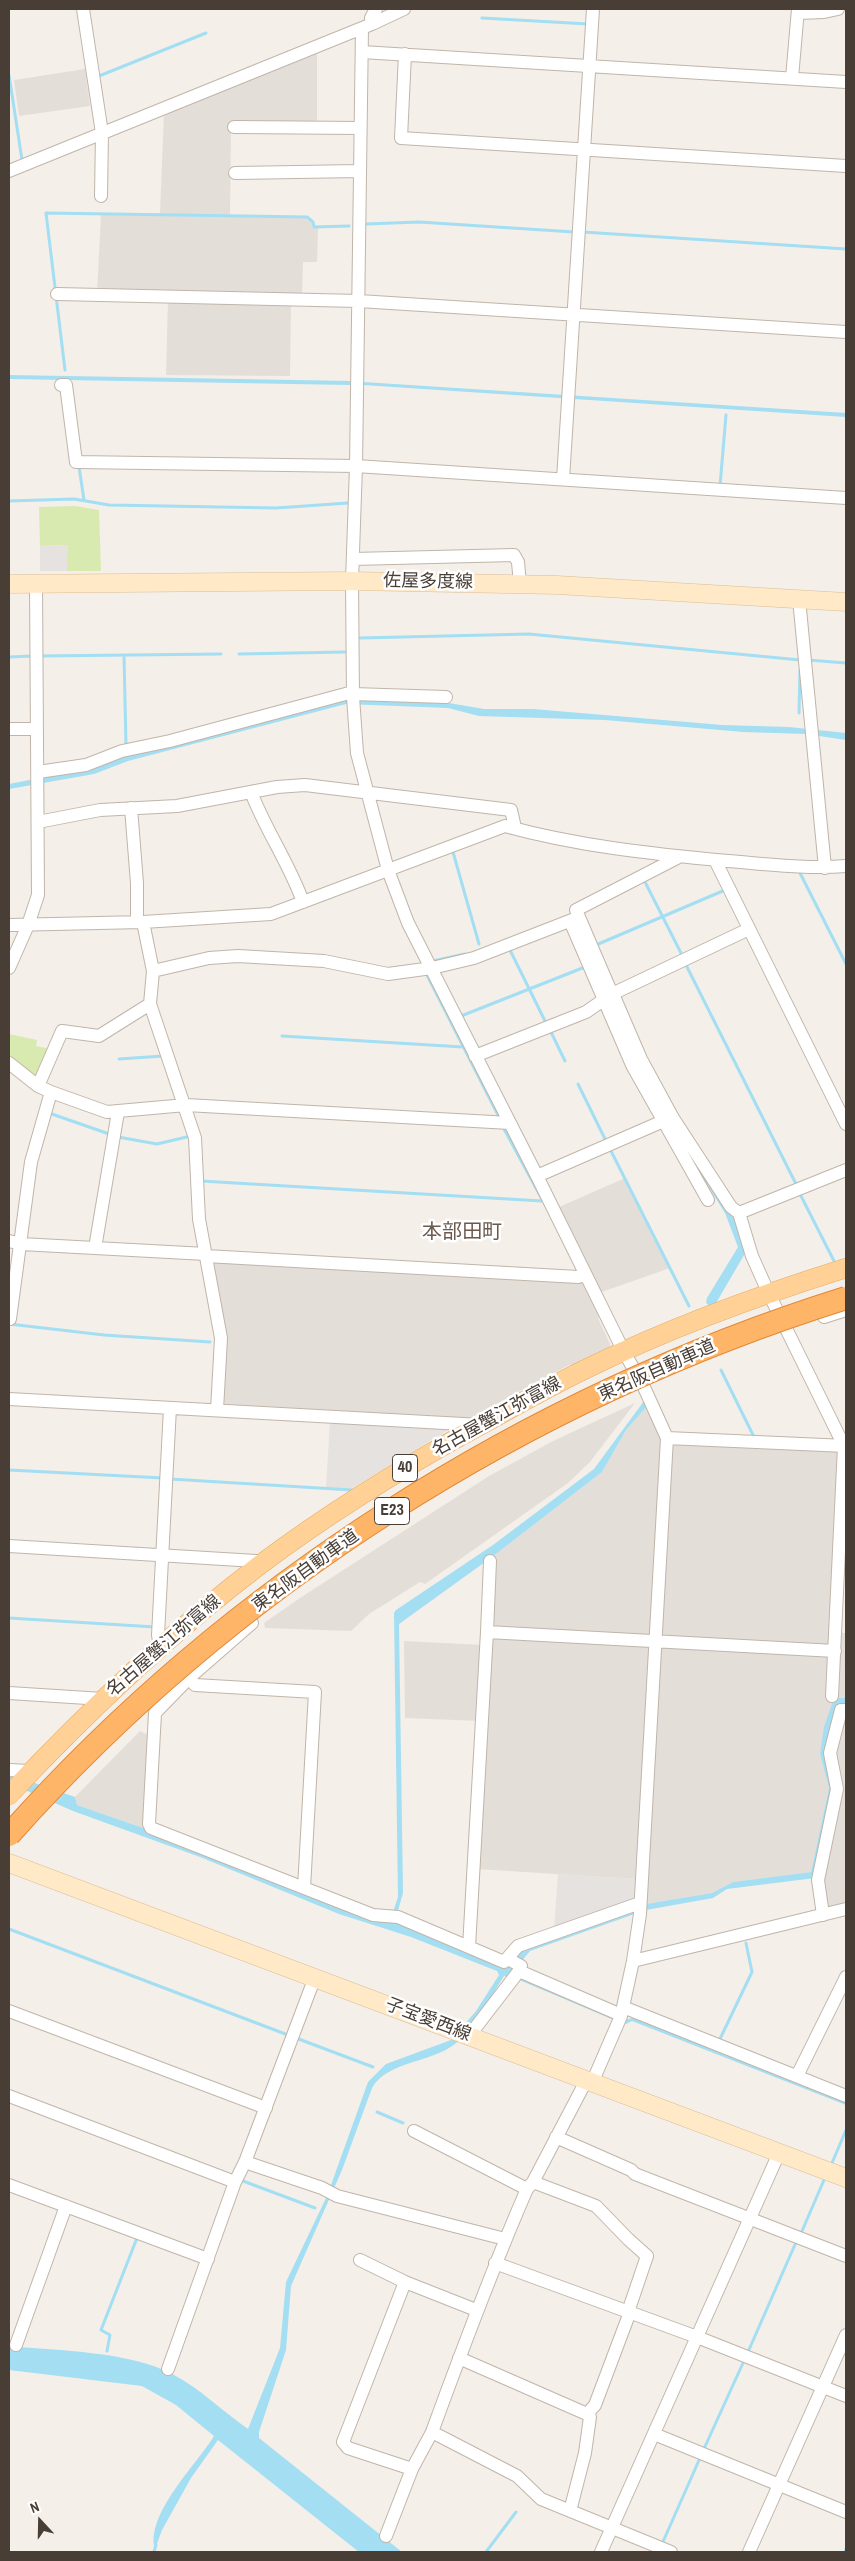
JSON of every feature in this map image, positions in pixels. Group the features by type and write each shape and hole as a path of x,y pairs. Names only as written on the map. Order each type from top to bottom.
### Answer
{"highway":[{"name":"東名阪自動車道","path":"9,1813 106,1715 176,1652 265,1580 352,1518 441,1463 528,1414 622,1369 734,1322 846,1283"},
{"name":"東名阪自動車道","path":"9,1835 38,1802 116,1725 185,1664 273,1592 353,1535 535,1426 645,1374 740,1335 846,1298"}],"main road":[{"name":"佐屋多度線","path":"9,584 352,581 520,584 846,602"},
{"name":"名古屋蟹江弥富線","path":"11,1793 29,1772 160,1646 260,1564 385,1480 523,1401 624,1352 769,1294 846,1268"},
{"name":"子宝愛西線","path":"9,1863 846,2178"}],"street":[{"path":"83,9 102,133 101,196"},
{"path":"376,9 367,26 362,52 360,128 356,466 352,581 353,698 357,753 388,870 408,922 624,1352 643,1385 667,1438 640,1909 633,1960 621,2015 589,2082 530,2185 505,2239 476,2310 432,2432 412,2469 386,2536"},
{"path":"9,171 367,26 404,9"},
{"path":"562,479 593,9"},
{"path":"792,78 798,11 824,12 838,9"},
{"path":"362,52 846,82"},
{"path":"405,54 402,138 846,166"},
{"path":"234,126 360,128"},
{"path":"235,172 359,171"},
{"path":"57,294 358,300 846,332"},
{"path":"61,384 66,385 76,462 356,466 846,498"},
{"path":"353,559 514,555 518,562 520,584"},
{"path":"9,968 28,925 38,895 36,584"},
{"path":"799,599 825,868"},
{"path":"38,779 86,765 122,751 353,698 446,697"},
{"path":"9,729 37,728"},
{"path":"38,822 100,810 177,806 251,792 305,785 511,810 514,823 512,828"},
{"path":"251,792 263,824 294,877 303,902"},
{"path":"131,808 140,922 153,971 150,1004 186,1105 195,1138 199,1218 221,1338 217,1410"},
{"path":"9,925 140,922 271,914 505,826 539,835 677,858 825,868 846,866"},
{"path":"677,858 576,910 575,919 609,996 708,1200"},
{"path":"715,860 846,1124"},
{"path":"153,971 209,958 238,956 324,961 388,974 432,968 474,958 575,919"},
{"path":"475,1056 586,1012 609,996 749,929"},
{"path":"38,1086 62,1030 99,1036 150,1004"},
{"path":"9,1064 38,1086 107,1112 186,1105 510,1123"},
{"path":"10,1319 15,1242 31,1162 51,1092"},
{"path":"94,1248 118,1112"},
{"path":"537,1176 668,1120"},
{"path":"668,1120 731,1207 739,1213 752,1256 769,1294 845,1446 832,1696"},
{"path":"739,1213 846,1170"},
{"path":"15,1242 578,1277 586,1275"},
{"path":"846,1310 786,1328 643,1385 544,1432 381,1528 276,1601 189,1678 155,1713 149,1824 151,1828 373,1914 398,1917 621,2015 797,2076 846,2096"},
{"path":"9,1399 482,1425"},
{"path":"160,1646 158,1635 170,1408"},
{"path":"667,1438 845,1446"},
{"path":"9,1546 256,1561 260,1564"},
{"path":"469,1947 490,1561"},
{"path":"487,1632 835,1651"},
{"path":"189,1678 195,1686 315,1692 304,1888"},
{"path":"9,1693 103,1699"},
{"path":"823,1915 818,1880 837,1789 830,1753 841,1710 846,1710"},
{"path":"9,1770 29,1772"},
{"path":"462,2033 506,1985 515,1969 518,1946 640,1909"},
{"path":"633,1960 846,1910"},
{"path":"168,2369 235,2182 245,2162 315,1977"},
{"path":"797,2076 846,1977"},
{"path":"9,2011 266,2108"},
{"path":"9,2096 235,2182"},
{"path":"414,2131 530,2185 596,2206 628,2239 648,2256 596,2405 588,2414"},
{"path":"556,2137 631,2170 635,2174 846,2256"},
{"path":"601,2552 779,2153"},
{"path":"245,2162 331,2192 505,2239"},
{"path":"9,2185 208,2259"},
{"path":"16,2345 66,2206"},
{"path":"360,2260 405,2282 476,2310"},
{"path":"495,2263 697,2337 846,2396"},
{"path":"405,2282 343,2442 348,2448 412,2469"},
{"path":"749,2552 846,2334"},
{"path":"459,2358 588,2414 590,2417 585,2453 570,2512"},
{"path":"432,2432 517,2476 541,2500 671,2552"},
{"path":"654,2434 846,2512"}],"shaded area":[{"path":"317,51 317,126 231,125 230,215 160,214 164,112"},
{"path":"85,69 90,106 19,116 14,80"},
{"path":"101,215 305,218 312,223 313,228 318,228 317,262 303,262 302,294 97,293"},
{"path":"168,299 291,304 290,376 166,375"},
{"path":"68,545 67,571 40,571 40,546"},
{"path":"625,1178 670,1268 599,1293 557,1208"},
{"path":"211,1262 582,1281 600,1316 598,1318 610,1344 609,1350 575,1367 569,1365 470,1418 225,1404 222,1399"},
{"path":"635,1403 590,1462 568,1483 425,1584 420,1582 369,1614 351,1631 265,1628 264,1623 300,1598 489,1476 553,1441"},
{"path":"648,1405 663,1439 649,1636 495,1627 489,1621 492,1557 602,1472 626,1430"},
{"path":"330,1420 450,1429 349,1490 326,1488"},
{"path":"681,1442 840,1450 829,1646 663,1637 660,1634 671,1447"},
{"path":"838,1633 846,1633 846,1698 834,1698 820,1754 829,1788 811,1872 733,1882 712,1893 646,1904 660,1649 663,1645 827,1654"},
{"path":"494,1636 646,1644 651,1648 635,1879 477,1869 489,1639"},
{"path":"404,1641 483,1645 480,1721 405,1718"},
{"path":"846,1716 846,1905 825,1911 821,1883 834,1752 842,1718"},
{"path":"140,1731 152,1737 149,1830 77,1805 75,1797"},
{"path":"558,1874 635,1879 634,1902 554,1929"}],"green space":[{"path":"75,506 99,510 101,571 67,571 67,545 40,546 39,507"},
{"path":"9,1034 37,1040 36,1046 50,1049 38,1076 34,1078 9,1059"}],"water":[{"path":"9,375 351,381 350,385 9,379"},
{"path":"363,382 846,413 846,417 363,385"},
{"path":"344,699 443,702 484,709 533,709 722,725 789,727 846,733 846,740 806,734 743,732 605,720 479,716 448,708 346,704 128,761 94,774 9,789 9,784 81,770 112,760"},
{"path":"569,907 572,909 638,1060 737,1220 747,1250 716,1303 710,1306 706,1303 707,1298 738,1247 725,1213 665,1118 606,993"},
{"path":"644,1401 648,1405 626,1430 602,1472 492,1557 399,1624 403,1893 397,1914 504,1965 517,1949 646,1904 712,1893 733,1882 811,1872 829,1788 820,1754 824,1727 834,1698 846,1698 846,1704 838,1704 831,1728 835,1788 815,1878 727,1889 713,1898 646,1910 530,1951 516,1968 625,2020 632,2018 640,2020 846,2101 846,2105 632,2021 626,2024 614,2020 517,1979 504,1976 476,2021 455,2044 434,2055 388,2072 372,2088 342,2170 291,2286 286,2350 259,2432 259,2438 402,2552 359,2552 218,2440 191,2478 162,2530 155,2549 154,2536 165,2506 174,2490 214,2436 176,2405 142,2386 9,2370 9,2346 94,2353 137,2361 156,2367 174,2375 193,2387 248,2429 280,2348 286,2282 327,2196 368,2082 386,2064 451,2040 476,2011 499,1975 497,1971 411,1937 339,1914 200,1857 73,1811 9,1783 9,1774 75,1797 77,1805 149,1830 370,1918 393,1912 398,1897 394,1613 493,1545 594,1469"}],"waterway":[{"path":"482,18 588,24"},
{"path":"99,76 206,33"},
{"path":"9,75 22,160"},
{"path":"65,370 46,213 307,217 313,222 314,227 349,226"},
{"path":"366,224 419,222 574,232"},
{"path":"583,232 846,249"},
{"path":"720,486 726,415"},
{"path":"79,467 84,500"},
{"path":"9,501 74,499 109,505 276,508 348,503"},
{"path":"360,638 529,634 800,660"},
{"path":"239,654 345,652"},
{"path":"40,656 221,654"},
{"path":"124,655 126,746"},
{"path":"9,657 33,656"},
{"path":"808,660 846,663"},
{"path":"799,713 800,670"},
{"path":"453,852 479,944"},
{"path":"800,873 846,964"},
{"path":"644,880 683,957"},
{"path":"596,945 725,890"},
{"path":"510,950 546,1023"},
{"path":"433,961 465,954"},
{"path":"685,963 797,1186"},
{"path":"461,1016 585,967"},
{"path":"426,973 499,1117"},
{"path":"550,1030 565,1061"},
{"path":"282,1036 463,1047"},
{"path":"119,1059 163,1056"},
{"path":"578,1084 606,1141"},
{"path":"49,1113 112,1135"},
{"path":"504,1129 543,1201"},
{"path":"118,1137 157,1144 191,1136"},
{"path":"610,1149 689,1306"},
{"path":"201,1181 542,1201"},
{"path":"800,1194 834,1261"},
{"path":"9,1324 104,1335 210,1342"},
{"path":"721,1370 754,1437"},
{"path":"9,1470 163,1478"},
{"path":"170,1479 352,1490"},
{"path":"9,1618 155,1627"},
{"path":"9,1929 288,2035"},
{"path":"719,2041 752,1972 746,1943"},
{"path":"296,2038 373,2067"},
{"path":"377,2112 403,2123"},
{"path":"832,2163 846,2130"},
{"path":"802,2231 824,2180"},
{"path":"243,2181 315,2208"},
{"path":"107,2351 110,2335 101,2330 137,2238"},
{"path":"748,2352 797,2240"},
{"path":"703,2451 743,2363"},
{"path":"662,2544 700,2458"},
{"path":"486,2552 516,2512"},
{"path":"154,2552 156,2545"}],"district":[{"name":"本部田町","path":"462,1233"}]}
